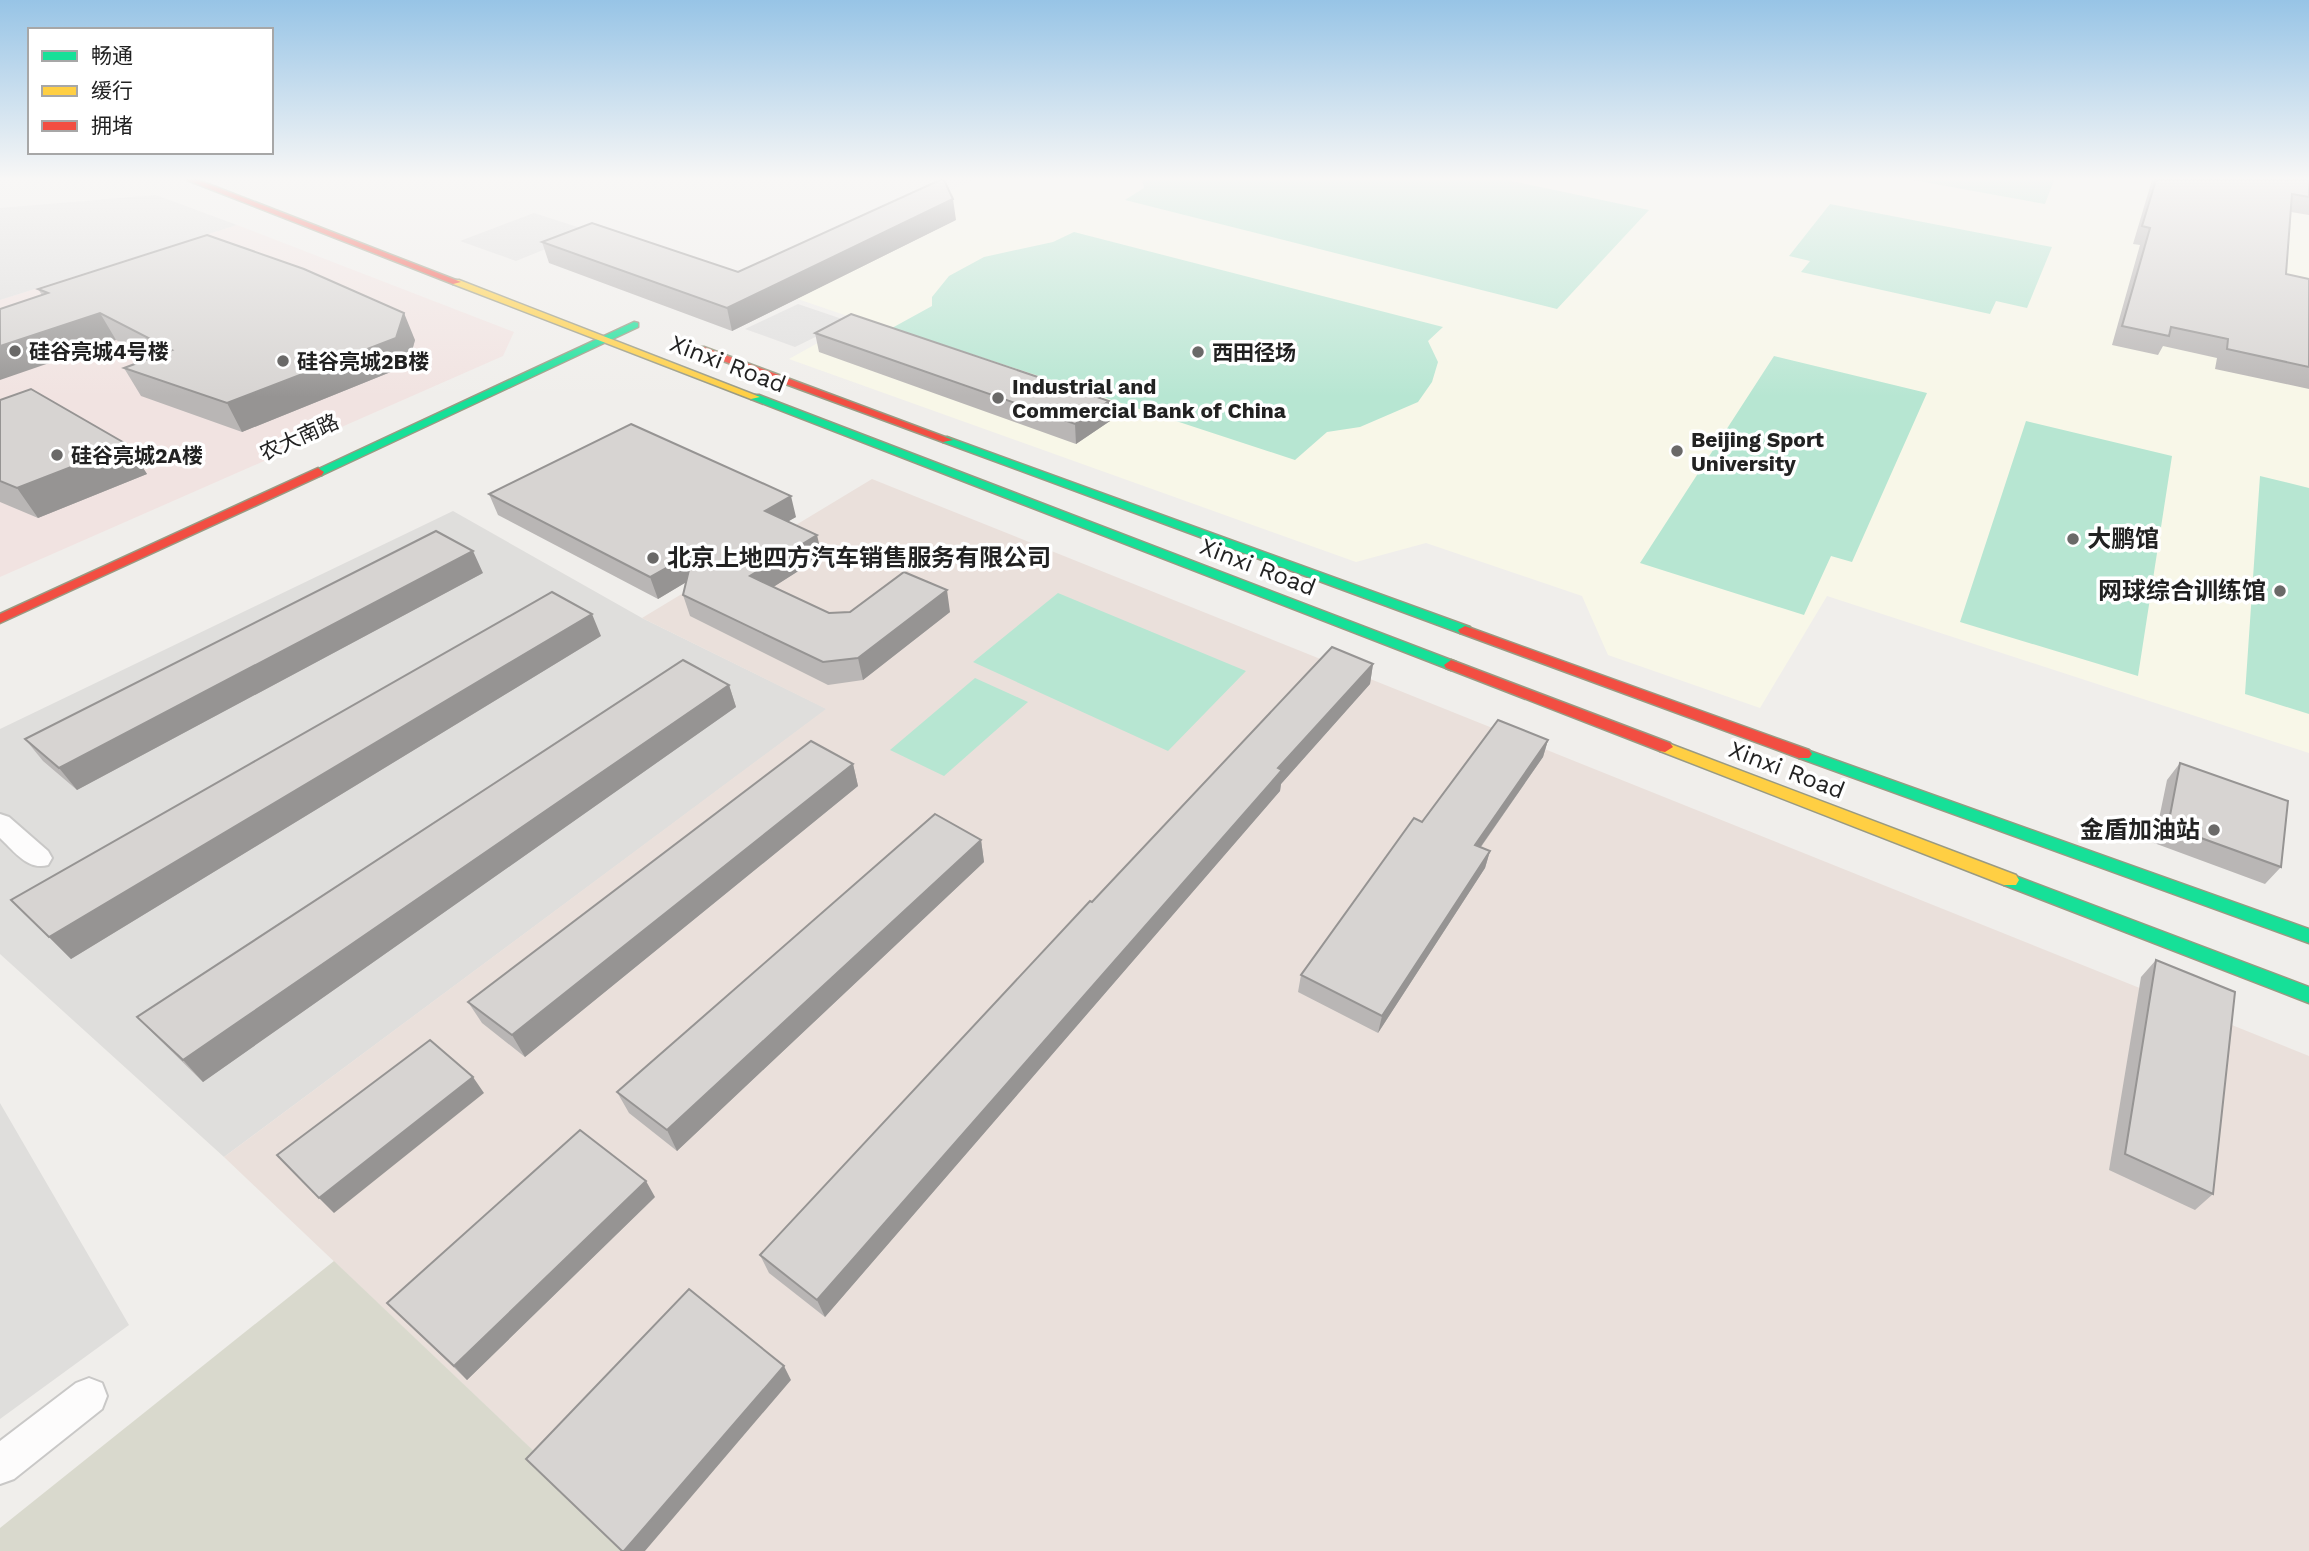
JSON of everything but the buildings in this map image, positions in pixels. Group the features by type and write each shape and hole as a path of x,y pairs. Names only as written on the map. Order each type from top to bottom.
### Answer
{"main road":[{"name":"Xinxi Road","path":"378,252 2309,995"},
{"name":"农大南路","path":"0,619 602,340 640,327 615,318 583,332"},
{"path":"481,378 583,332"},
{"name":"Xinxi Road","path":"688,345 1831,764 2309,936"}],"street":[{"path":"0,822 39,858"},
{"path":"0,1465 89,1396"}],"shaded area":[{"path":"0,252 150,252 0,300"},
{"path":"150,252 308,252 514,332 503,356 0,577 0,300"},
{"path":"492,252 537,252 516,261"},
{"name":"Beijing Sport University","path":"817,252 2309,252 2309,753 1827,596 1760,708 1608,655 1582,596 1426,543 1356,562 789,359 859,320 751,283"},
{"path":"798,304 848,321 795,347 745,329"},
{"path":"872,479 2309,1056 2309,1551 639,1551 224,1157 826,709 642,618"},
{"path":"453,511 642,618 827,709 224,1157 0,954 0,729"},
{"path":"0,1103 129,1325 0,1419"},
{"path":"334,1261 639,1551 0,1551 0,1528"}],"green space":[{"name":"西田径场","path":"1005,252 1153,252 1443,327 1428,341 1438,362 1432,382 1418,402 1360,427 1327,432 1295,460 892,328 932,306 932,297 949,276 984,257"},
{"path":"1333,252 1610,252 1557,309"},
{"path":"1792,252 2050,252 2027,308 1996,301 1990,314 1801,272 1810,261 1789,256"},
{"path":"1774,356 1927,393 1852,562 1831,556 1804,615 1640,563"},
{"name":"大鹏馆","path":"2026,421 2172,456 2138,676 1960,622"},
{"name":"网球综合训练馆","path":"2260,476 2309,488 2309,714 2245,694"},
{"path":"1058,593 1246,671 1168,751 973,662"},
{"path":"975,678 1028,702 944,776 890,750"}],"traffic: fast":[{"path":"318,472 634,325"},
{"path":"755,397 1451,665"},
{"path":"947,440 1465,630"},
{"path":"1804,754 2309,936"},
{"path":"2010,880 2309,995"}],"traffic: slow":[{"path":"456,282 755,397"},
{"path":"1665,747 2010,880"}],"traffic: jam":[{"path":"379,252 456,282"},
{"path":"700,349 947,440"},
{"path":"0,619 318,472"},
{"path":"1465,630 1804,754"},
{"path":"1451,665 1665,747"}],"place":[{"name":"硅谷亮城4号楼","path":"15,351"},
{"name":"西田径场","path":"1198,352"},
{"name":"硅谷亮城2B楼","path":"283,361"},
{"name":"Industrial and Commercial Bank of China","path":"998,398"},
{"name":"Beijing Sport University","path":"1677,451"},
{"name":"硅谷亮城2A楼","path":"57,455"},
{"name":"大鹏馆","path":"2073,539"},
{"name":"北京上地四方汽车销售服务有限公司","path":"653,558"},
{"name":"网球综合训练馆","path":"2280,591"},
{"name":"金盾加油站","path":"2214,830"}]}
